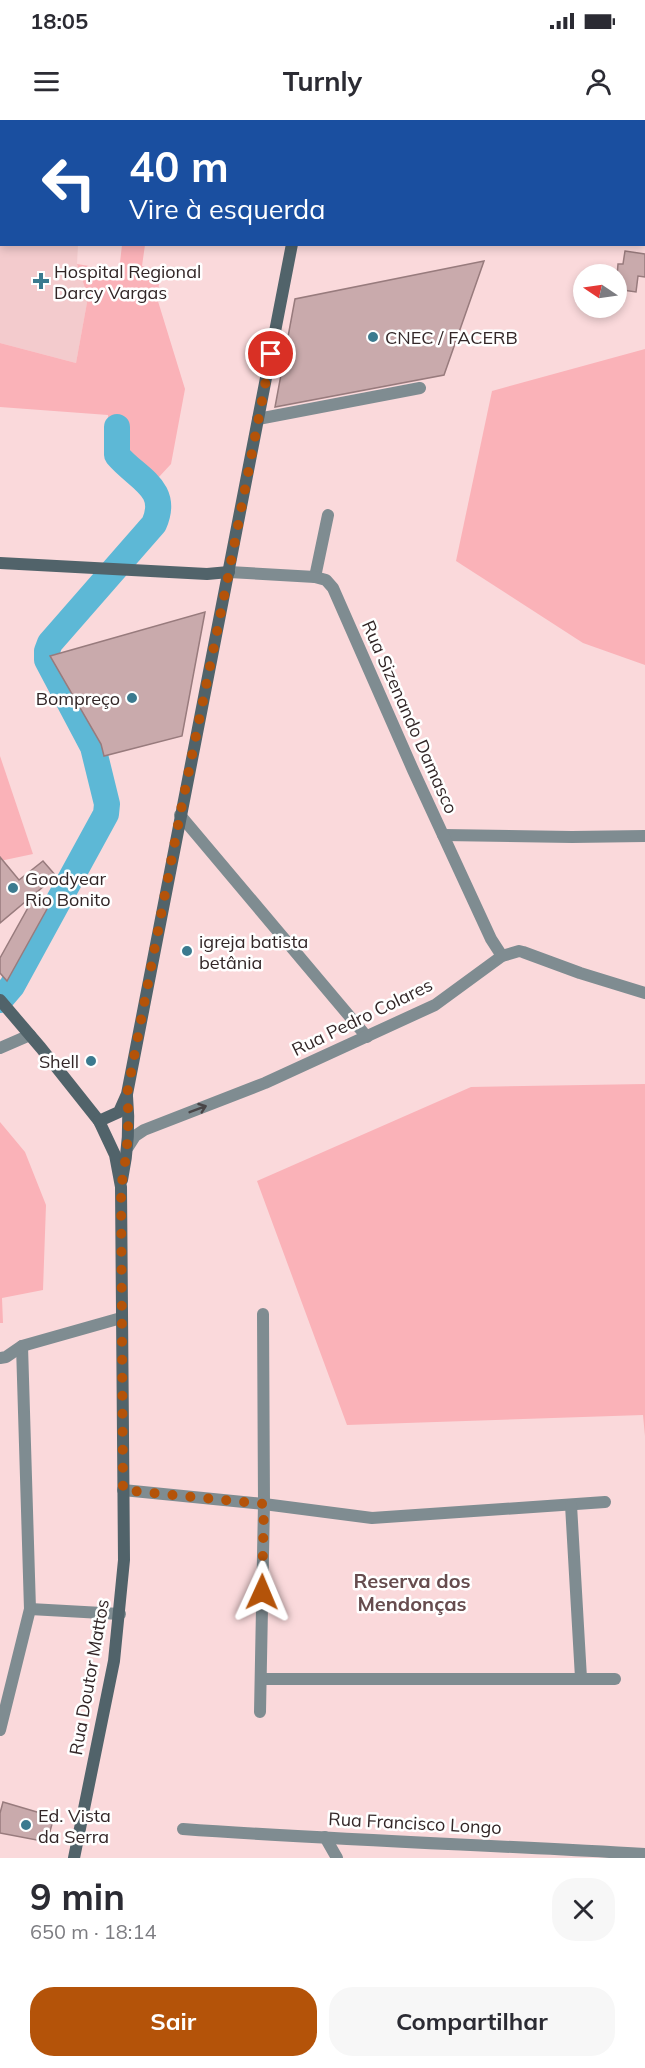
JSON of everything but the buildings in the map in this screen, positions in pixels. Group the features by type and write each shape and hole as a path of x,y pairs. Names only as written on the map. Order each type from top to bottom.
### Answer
{"main road":[{"path":"99,1121 119,1112 127,1094 292,246"},
{"path":"0,563 207,574 229,572"},
{"name":"Rua Doutor Mattos","path":"3,1003 99,1121 115,1155 121,1187 124,1560 114,1661 74,1858"},
{"path":"121,1187 128,1147 127,1094"}],"street":[{"path":"258,419 420,388"},
{"path":"229,572 315,577 328,515"},
{"name":"Rua Sizenando Damasco","path":"315,577 326,580 333,588 443,835 491,939 502,956"},
{"path":"180,815 367,1037"},
{"path":"443,835 645,836"},
{"path":"502,956 523,952 645,993"},
{"name":"Rua Pedro Colares","path":"128,1147 135,1136 144,1130 266,1083 435,1005 502,956"},
{"path":"0,1048 30,1035"},
{"path":"260,1712 264,1504 263,1314"},
{"path":"0,1358 6,1357 22,1346 121,1318"},
{"path":"0,1730 30,1609 22,1346"},
{"path":"123,1490 264,1504 372,1518 605,1502"},
{"path":"571,1505 581,1678"},
{"path":"30,1609 120,1614"},
{"path":"261,1679 615,1679"},
{"name":"Rua Francisco Longo","path":"183,1829 645,1854"},
{"path":"325,1837 336,1858"}],"shaded area":[{"name":"Hospital Regional Darcy Vargas","path":"0,246 78,246 77,264 88,297 76,363 0,343"},
{"path":"122,246 145,246 142,266 161,270 157,298 185,389 171,464 146,491 111,459 108,415 0,407 0,343 76,363 88,297 77,264 119,271"},
{"path":"645,349 645,665 583,643 456,561 492,391"},
{"path":"0,756 33,854 0,861"},
{"path":"645,1084 645,1436 643,1415 347,1425 257,1181 471,1087"},
{"path":"0,1122 25,1152 46,1205 43,1290 2,1298 3,1323 0,1323"}],"waterway":[{"path":"0,1000 12,986 106,814 107,804 93,747 47,660 47,651 50,643 154,524 158,512 155,493 117,455 117,427"}],"place":[{"name":"Hospital Regional Darcy Vargas","path":"41,281"},
{"name":"CNEC / FACERB","path":"373,337"},
{"name":"Bompreço","path":"132,698"},
{"name":"Goodyear Rio Bonito","path":"13,888"},
{"name":"igreja batista betânia","path":"187,951"},
{"name":"Shell","path":"91,1061"},
{"name":"Ed. Vista da Serra","path":"26,1825"}],"district":[{"name":"Reserva dos Mendonças","path":"412,1592"}],"route":[{"path":"262,1592 264,1504 123,1490 121,1187 128,1147 127,1094 271,354"}]}
